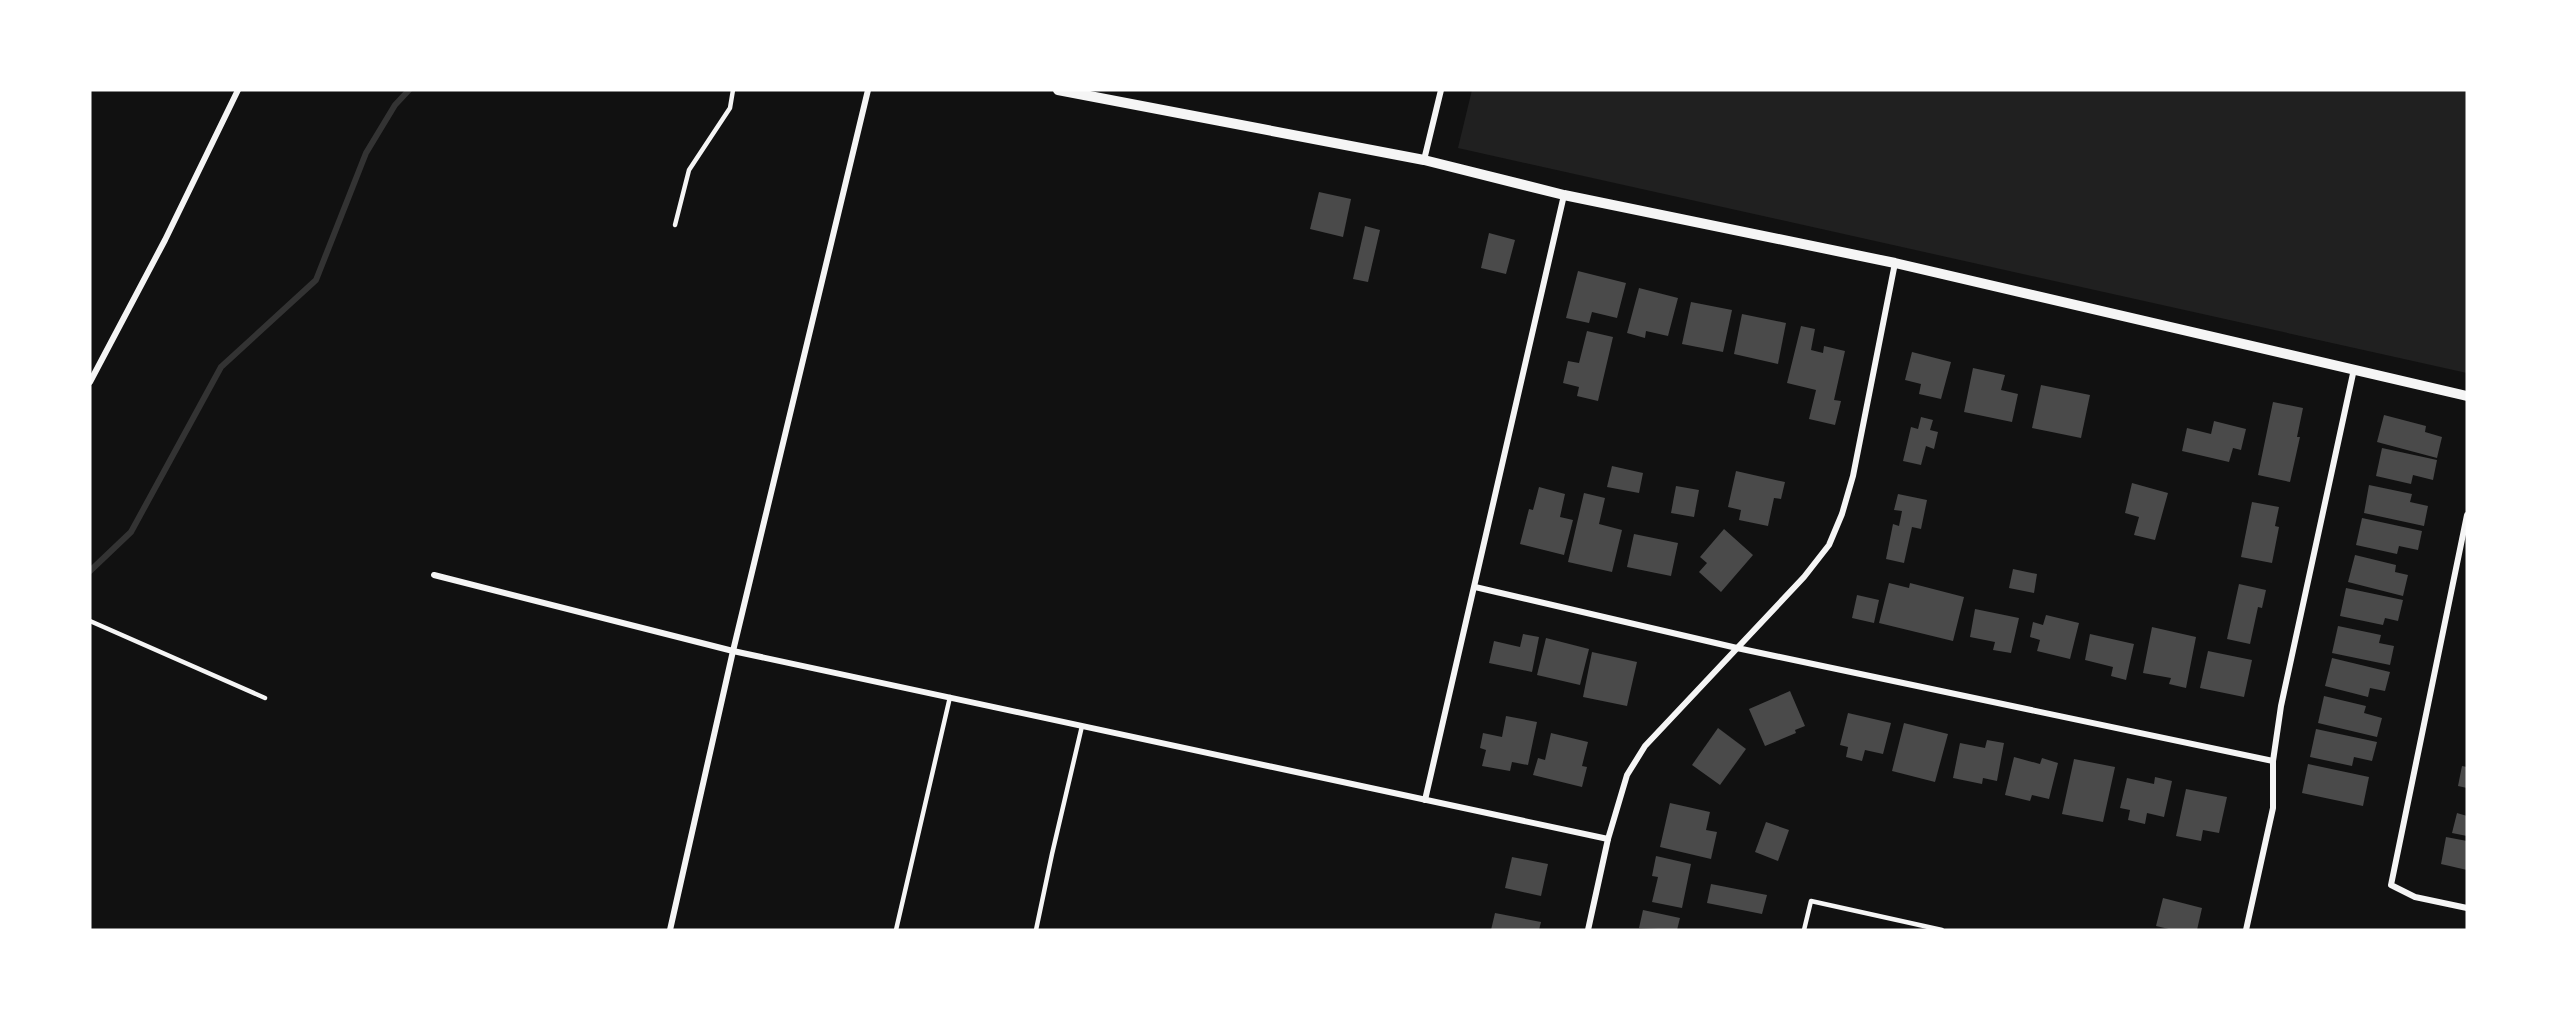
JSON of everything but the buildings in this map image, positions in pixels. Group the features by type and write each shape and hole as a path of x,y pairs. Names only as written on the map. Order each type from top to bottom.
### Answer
{"street":[{"path":"90,382 165,240 238,90"},
{"path":"670,930 733,651 868,90"},
{"path":"1058,90 1424,160 1564,195 1895,263 2467,396"},
{"path":"1424,160 1441,90"},
{"path":"1425,800 1564,195"},
{"path":"1588,930 1608,839 1626,775 1645,746 1804,577 1829,545 1842,514 1853,476 1895,263"},
{"path":"2246,930 2273,808 2273,761 2281,706 2354,369"},
{"path":"2467,515 2391,885 2415,897 2467,908"},
{"path":"434,575 733,651 1608,839"},
{"path":"1474,587 1737,648 2273,761"}],"lane":[{"path":"675,225 689,171 730,108 734,90"},
{"path":"90,621 265,698"},
{"path":"896,930 950,697"},
{"path":"1036,930 1082,726"},
{"path":"1804,930 1810,901 1942,930"}],"shaded area":[{"path":"1472,90 2467,90 2467,373 1458,148"}],"waterway":[{"path":"90,571 131,532 221,367 316,280 366,153 395,105 409,90"}]}
